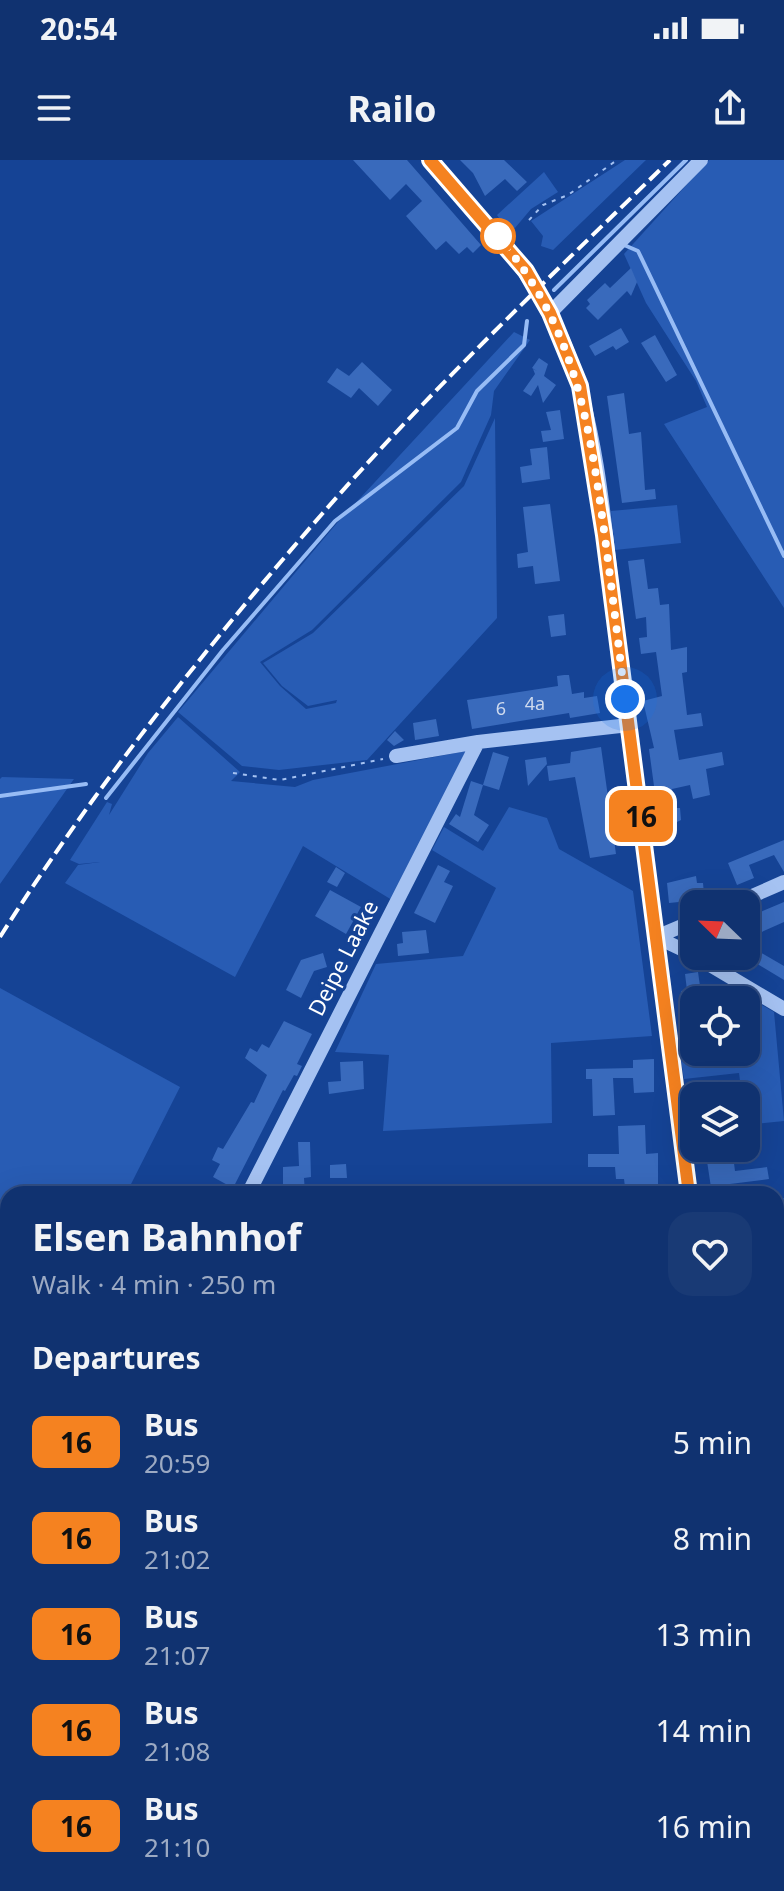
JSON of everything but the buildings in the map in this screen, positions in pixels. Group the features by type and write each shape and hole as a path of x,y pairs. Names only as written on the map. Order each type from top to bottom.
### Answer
{"street":[{"path":"430,160 514,255 550,313 580,386 591,442 688,1186"},
{"path":"550,313 701,160"},
{"path":"396,756 478,742 629,725"},
{"name":"Deipe Laake","path":"252,1186 478,742"},
{"path":"760,893 784,882"},
{"path":"656,937 680,927"},
{"path":"656,937 680,949"},
{"path":"719,970 784,1009"}],"path":[{"path":"529,220 543,205 568,195 617,160"},
{"path":"233,773 280,780 396,756"}],"shaded area":[{"path":"625,160 646,160 553,250 541,246 543,236 531,221"},
{"path":"709,160 784,160 784,608 664,424 707,407 696,381 646,303 624,254"},
{"path":"544,172 558,192 531,209 515,228 503,224 497,215"},
{"path":"514,332 530,340 494,391 491,415 461,482 312,630 260,662 280,686 306,709 336,703 337,700 308,706 282,686 263,663 313,633 464,486 495,418 497,618 367,760 279,770 242,766 178,712 337,523"},
{"path":"677,505 681,543 615,550 611,511"},
{"path":"178,717 240,772 231,781 295,787 313,780 466,751 392,900 303,846 235,977 65,883 78,865 100,862 79,864 70,860 107,802 112,804 109,815 148,753"},
{"path":"0,779 74,779 0,884"},
{"path":"509,807 547,818 559,849 633,891 652,1036 551,1043 552,1123 383,1131 389,1055 335,1052 376,964 463,956 496,888 432,850 444,827 483,851"},
{"path":"0,988 180,1087 130,1186 0,1186"},
{"path":"760,1004 774,1012 784,1121 760,1124 760,1082 740,1082 739,1073 684,1079 682,1066 760,1066"}],"waterway":[{"path":"554,290 686,160"},
{"path":"624,245 638,251 784,556"},
{"path":"106,798 223,650 335,521 457,428 477,391 524,345 527,321"},
{"path":"0,796 86,784"}],"railway":[{"path":"0,937 74,826 153,719 322,514 449,377 670,160"}],"bus line":[{"name":"16","path":"430,160 526,271 550,313 580,386 604,535 688,1186"}],"route":[{"path":"498,236 526,271 550,313 580,386 591,442 625,699"}]}
